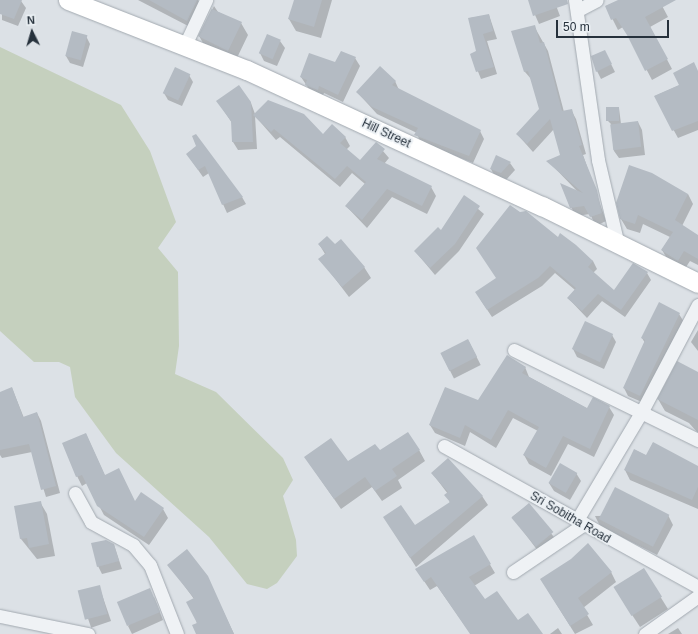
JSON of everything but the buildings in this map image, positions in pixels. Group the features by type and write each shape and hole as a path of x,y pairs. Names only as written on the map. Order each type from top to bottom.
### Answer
{"main road":[{"name":"Hill Street","path":"74,1 185,45 617,241 698,283"}],"street":[{"path":"185,45 206,0"},
{"path":"598,0 577,5 598,160 617,241"},
{"path":"513,572 580,522 642,411 698,305"},
{"path":"514,350 642,411 698,440"},
{"name":"Sri Sobitha Road","path":"444,446 698,587"},
{"path":"75,493 91,522 133,545 150,565 177,634"},
{"path":"645,634 698,596"},
{"path":"0,616 88,634"}],"green space":[{"path":"0,47 121,105 150,151 176,222 158,248 178,272 179,346 175,374 216,392 283,458 293,480 283,496 296,540 297,556 277,583 267,589 247,584 209,537 116,453 75,397 70,367 59,362 34,362 0,331"}]}
